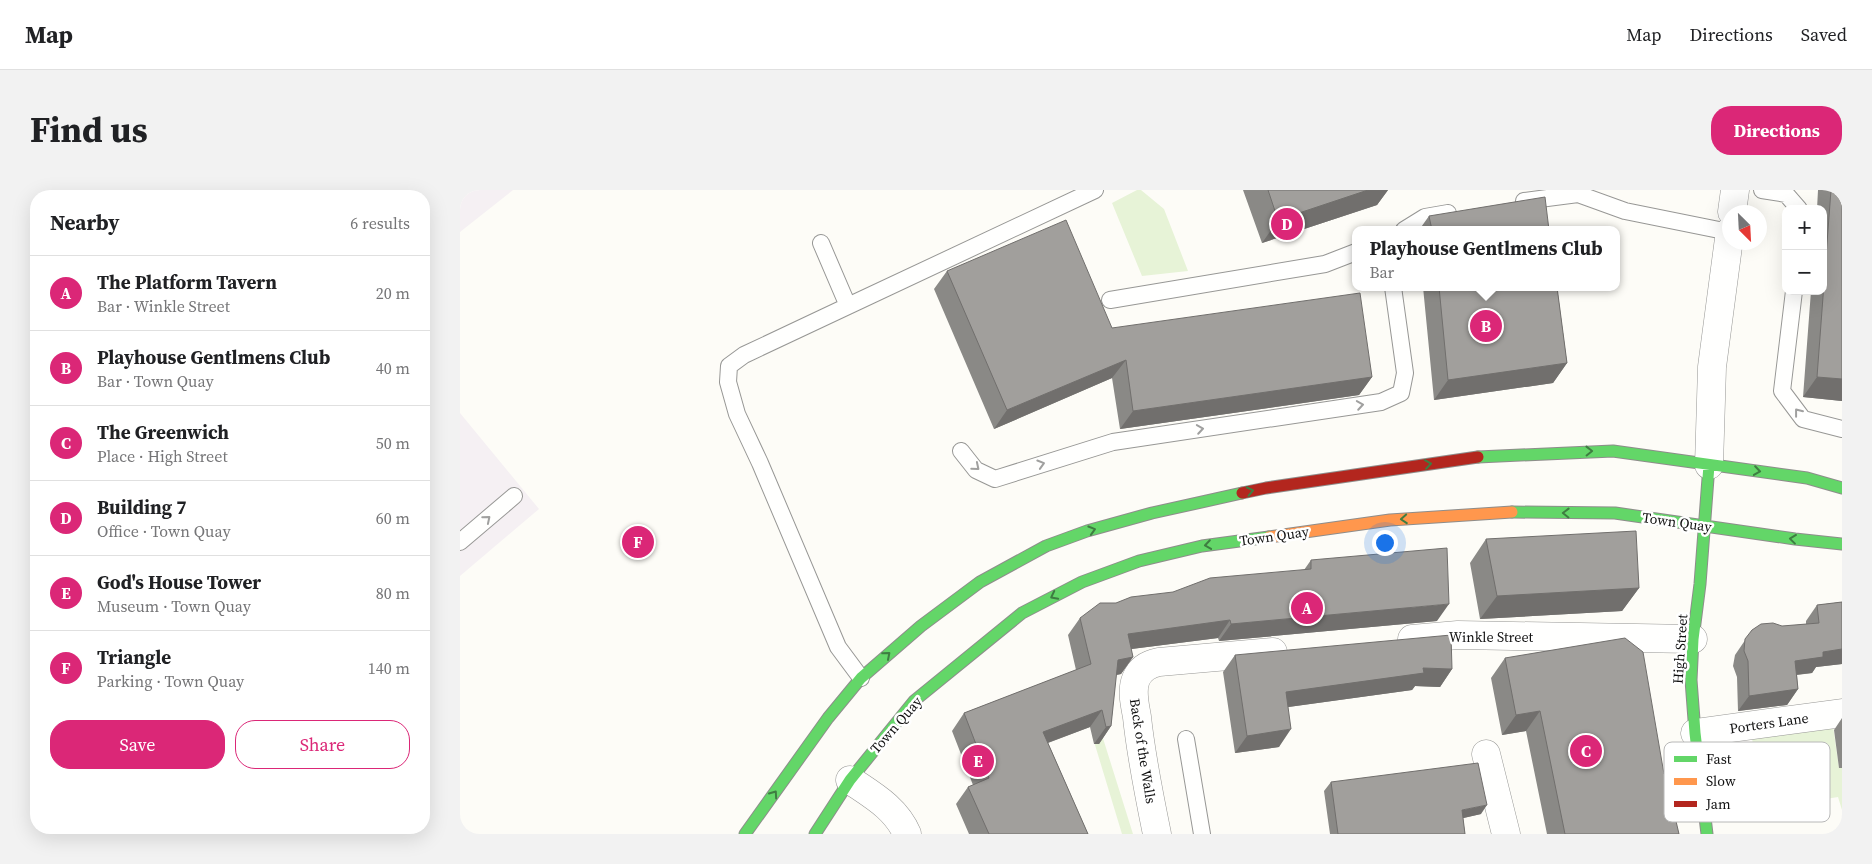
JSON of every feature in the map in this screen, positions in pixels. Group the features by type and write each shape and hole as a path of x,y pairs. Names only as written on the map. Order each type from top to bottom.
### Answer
{"main road":[{"path":"745,834 828,718 861,678 921,626 980,582 1046,546 1087,531 1152,513 1266,488 1467,458 1545,453 1613,451 1807,478 1842,488"},
{"name":"High Street","path":"1696,742 1691,680 1708,465"},
{"name":"Town Quay","path":"815,834 850,780 914,701 1022,613 1082,582 1139,561 1202,546 1390,520 1501,512 1615,513 1842,544"}],"street":[{"path":"1733,205 1735,190"},
{"path":"1708,465 1712,368 1727,250"},
{"name":"Winkle Street","path":"1390,641 1458,635 1693,639"},
{"name":"Back of the Walls","path":"1156,834 1141,752 1133,690 1136,679 1142,670 1149,664 1159,662 1294,650"},
{"name":"Porters Lane","path":"1695,733 1842,713"},
{"path":"1486,754 1506,834"},
{"path":"850,780 889,808 903,824 906,834"}],"lane":[{"path":"1762,190 1786,194 1796,205"},
{"path":"861,678 838,647 738,414 728,382 729,366 744,355 1088,193"},
{"path":"1510,203 1578,194 1625,211 1722,230"},
{"path":"1410,226 1425,217 1463,211"},
{"path":"821,243 848,306"},
{"path":"1110,300 1324,264 1352,254"},
{"path":"961,451 976,470 995,479 1113,442 1380,402 1401,393 1405,372 1394,291"},
{"path":"1794,295 1782,391 1803,419 1842,430"},
{"path":"460,542 514,496"},
{"path":"1186,739 1202,834"}],"shaded area":[{"path":"460,190 513,190 460,232"},
{"path":"460,413 539,509 460,576"}],"green space":[{"path":"1137,190 1141,190 1164,209 1188,271 1142,276 1112,203"},
{"path":"1833,726 1839,768 1842,768 1842,810 1838,797 1830,798 1830,742 1753,742 1752,738"},
{"path":"1101,732 1133,834 1122,834 1092,735"}],"building":[{"path":"1268,190 1368,190 1278,220"},
{"path":"1831,190 1842,190 1842,379 1817,377 1823,295 1827,295 1827,243"},
{"path":"1545,197 1549,226 1431,226 1429,216"},
{"path":"1066,220 1112,328 1360,293 1372,377 1133,411 1126,360 1007,410 947,271"},
{"path":"1439,291 1558,291 1567,363 1448,380"},
{"path":"1636,531 1639,588 1497,596 1486,539"},
{"path":"1447,548 1449,604 1231,624 1230,620 1128,634 1133,657 1118,660 1111,726 1106,727 1102,710 1043,732 1088,834 989,834 968,787 989,778 964,713 1091,664 1080,618 1100,603 1116,603 1131,597 1173,592 1210,578 1311,569 1311,560"},
{"path":"1842,602 1842,649 1823,652 1823,657 1795,661 1798,689 1749,696 1748,661 1744,651 1745,639 1752,630 1761,624 1773,623 1782,626 1819,623 1817,605"},
{"path":"1451,635 1452,669 1423,668 1424,673 1286,692 1291,729 1247,736 1235,655"},
{"path":"1625,638 1643,652 1664,774 1664,822 1676,822 1679,834 1565,834 1540,711 1516,715 1505,658"},
{"path":"1478,763 1487,805 1462,810 1465,834 1338,834 1331,782"}],"traffic: fast":[{"path":"1478,457 1613,451 1807,478 1842,488"},
{"path":"1696,742 1691,680 1709,465"},
{"path":"745,834 828,718 861,678 921,626 980,582 1046,546 1087,531 1152,513 1242,493"},
{"path":"1512,512 1615,513 1842,544"},
{"path":"815,834 850,780 914,701 1022,613 1082,582 1139,561 1202,546 1269,537"},
{"path":"1706,822 1707,834"}],"traffic: slow":[{"path":"1269,537 1390,520 1512,512"}],"traffic: jam":[{"path":"1242,493 1478,457"}],"place":[{"name":"Building 7","path":"1287,224"},
{"name":"Playhouse Gentlmens Club","path":"1486,326"},
{"name":"Triangle","path":"638,542"},
{"name":"The Platform Tavern","path":"1307,608"},
{"name":"The Greenwich","path":"1586,751"},
{"name":"God's House Tower","path":"978,761"}]}
